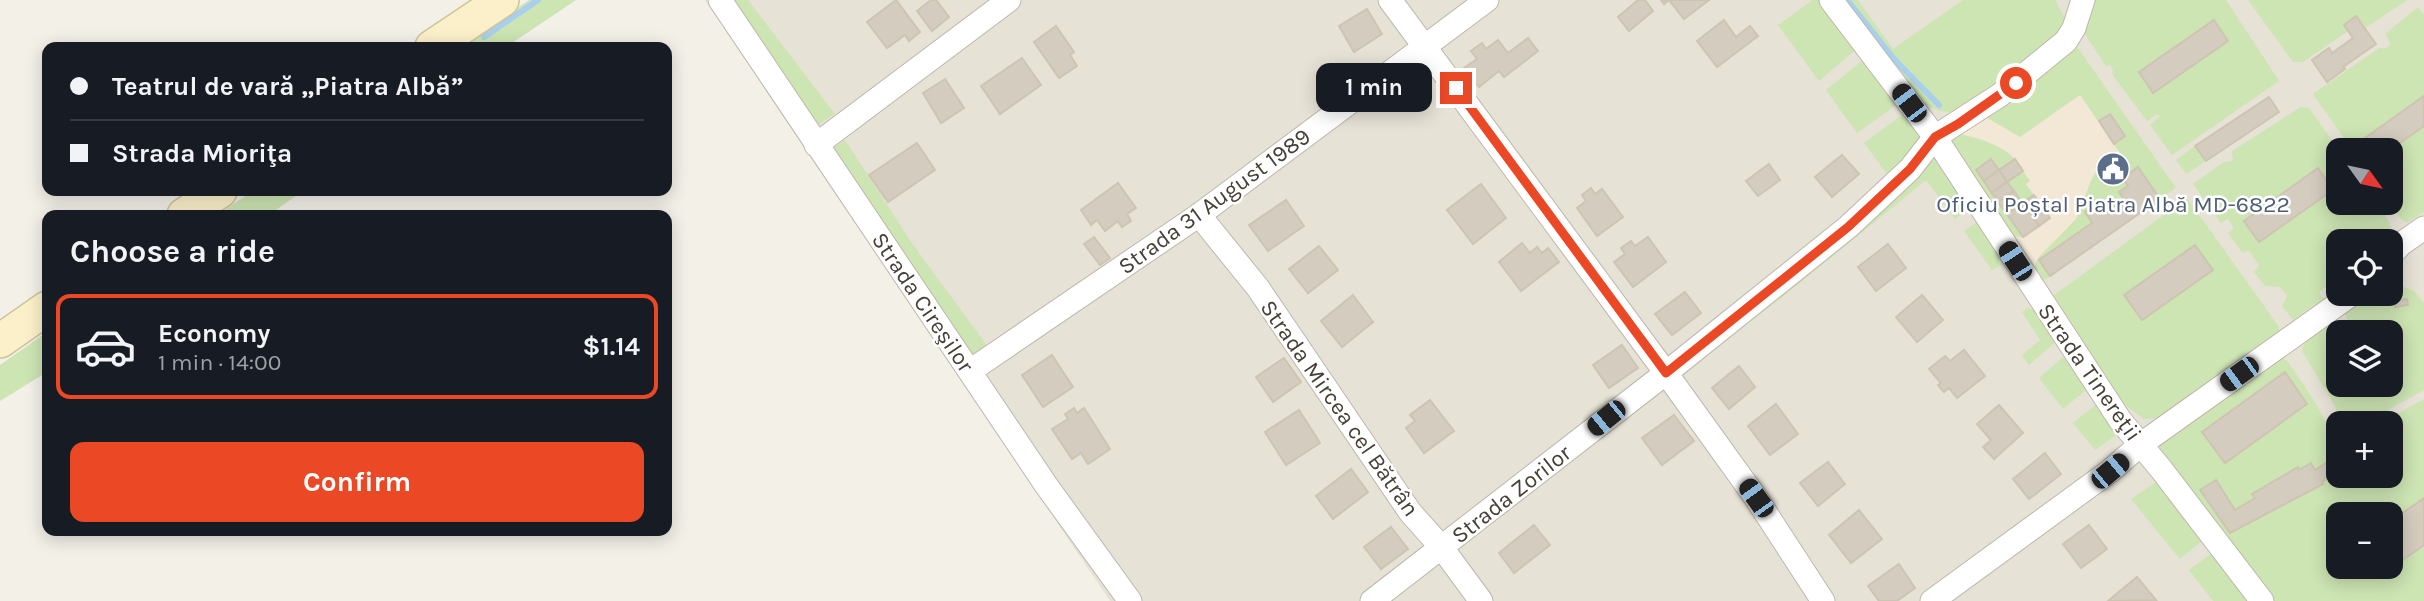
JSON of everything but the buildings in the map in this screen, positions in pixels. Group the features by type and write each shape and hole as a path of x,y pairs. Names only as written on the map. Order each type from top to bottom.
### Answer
{"main road":[{"path":"439,42 502,0"},
{"path":"192,210 212,196"},
{"path":"0,341 42,312"}],"street":[{"name":"Strada Cireşilor","path":"720,0 1046,485 1130,601"},
{"path":"816,145 1009,0"},
{"path":"1390,0 1666,373 1756,498 1823,601"},
{"name":"Strada 31 August 1989","path":"970,371 1199,215 1486,0"},
{"name":"Strada Tinereţii","path":"1831,0 1935,137 2114,411 2262,601"},
{"path":"2062,0 2074,28"},
{"name":"Strada Zorilor","path":"1372,601 1666,373 1848,227 1910,169 1935,137 2000,95 2066,41 2074,28 2083,0"},
{"name":"Strada Mircea cel Bătrân","path":"1199,215 1258,288 1410,512 1442,548 1481,601"},
{"path":"2403,243 2424,228"},
{"path":"1932,601 2110,471 2140,445 2335,306"}],"shaded area":[{"path":"705,0 2424,0 2424,601 1110,601"},
{"path":"2078,48 2176,188 2043,281 1945,141"}],"green space":[{"path":"529,0 576,0 513,42 468,42"},
{"path":"727,0 748,0 835,114 811,129"},
{"path":"1813,0 1819,0 1855,46 1854,51 1819,81 1778,25"},
{"path":"1839,0 1858,0 1893,49 1963,0 2055,0 2067,22 2063,35 1960,112 1947,112 1925,105 1914,97"},
{"path":"2091,0 2226,0 2279,81 2172,155 2150,125 2160,116 2157,114 2147,121 2112,74 2110,65 2106,66 2081,28"},
{"path":"2248,0 2407,0 2365,28 2356,16 2344,24 2348,31 2303,62 2293,62"},
{"path":"2418,7 2424,15 2424,212 2407,223 2398,215 2403,215 2403,138 2344,138 2313,94 2379,48 2386,48 2391,44 2385,34"},
{"path":"2078,48 2176,188 2160,199 2138,168 2128,186 2119,192 2124,199 2109,210 2086,212 2092,223 2039,260 2050,276 2043,281 2034,268 2038,258 2076,219 2093,176 2099,169 2122,156 2080,95 2020,137 1982,115"},
{"path":"1862,61 1868,62 1897,100 1896,105 1857,133 1826,90"},
{"path":"2301,107 2309,108 2330,138 2326,138 2326,215 2384,215 2391,229 2326,229 2326,287 2319,292 2325,302 2319,307 2315,304 2293,320 2282,306 2287,296 2280,287 2265,286 2254,272 2259,265 2249,251 2242,252 2228,233 2234,228 2228,219 2221,223 2193,184 2224,162 2233,161 2232,151"},
{"path":"1902,115 1908,116 1919,134 1919,142 1890,178 1864,143"},
{"path":"1956,133 1995,145 2015,159 1999,170 1991,159 1976,170 2023,237 2012,236 1945,141"},
{"path":"845,140 911,242 988,347 970,361 828,152"},
{"path":"2195,146 2206,161 2186,174 2176,160"},
{"path":"1935,152 1972,205 1955,219 1926,180 1685,372"},
{"path":"2023,171 2030,181 2026,184 2034,195 2022,203 2007,182"},
{"path":"246,196 296,196 276,210 224,210"},
{"path":"2187,198 2279,327 2279,334 2163,418 2144,419 2121,402 2053,296"},
{"path":"1981,219 1999,248 1999,266 1992,270 1964,231"},
{"path":"2403,287 2414,291 2424,303 2424,390 2386,411 2337,411 2330,397 2403,397 2403,320 2348,320 2344,311 2352,306 2403,306"},
{"path":"2028,308 2041,312 2060,338 2029,365 2022,355 2040,340 2022,312"},
{"path":"2326,326 2326,391 2302,351 2306,339"},
{"path":"42,336 42,375 0,401 0,365"},
{"path":"2281,357 2296,374 2326,424 2326,488 2403,488 2402,411 2424,399 2424,601 2273,601 2200,511 2196,495 2159,451 2161,442"},
{"path":"2062,358 2068,360 2087,389 2063,409 2039,378"},
{"path":"2097,404 2115,436 2095,450 2073,423"},
{"path":"2159,480 2204,539 2180,559 2131,499"},
{"path":"2215,551 2254,601 2213,601 2189,570"}],"waterway":[{"path":"484,37 538,0"},
{"path":"1847,0 1894,59 1939,105"}],"place":[{"name":"Oficiu Poștal Piatra Albă MD-6822","path":"2113,169"}],"route":[{"path":"1456,88 1666,373 1848,227 1910,169 1935,137 2016,83"}]}
